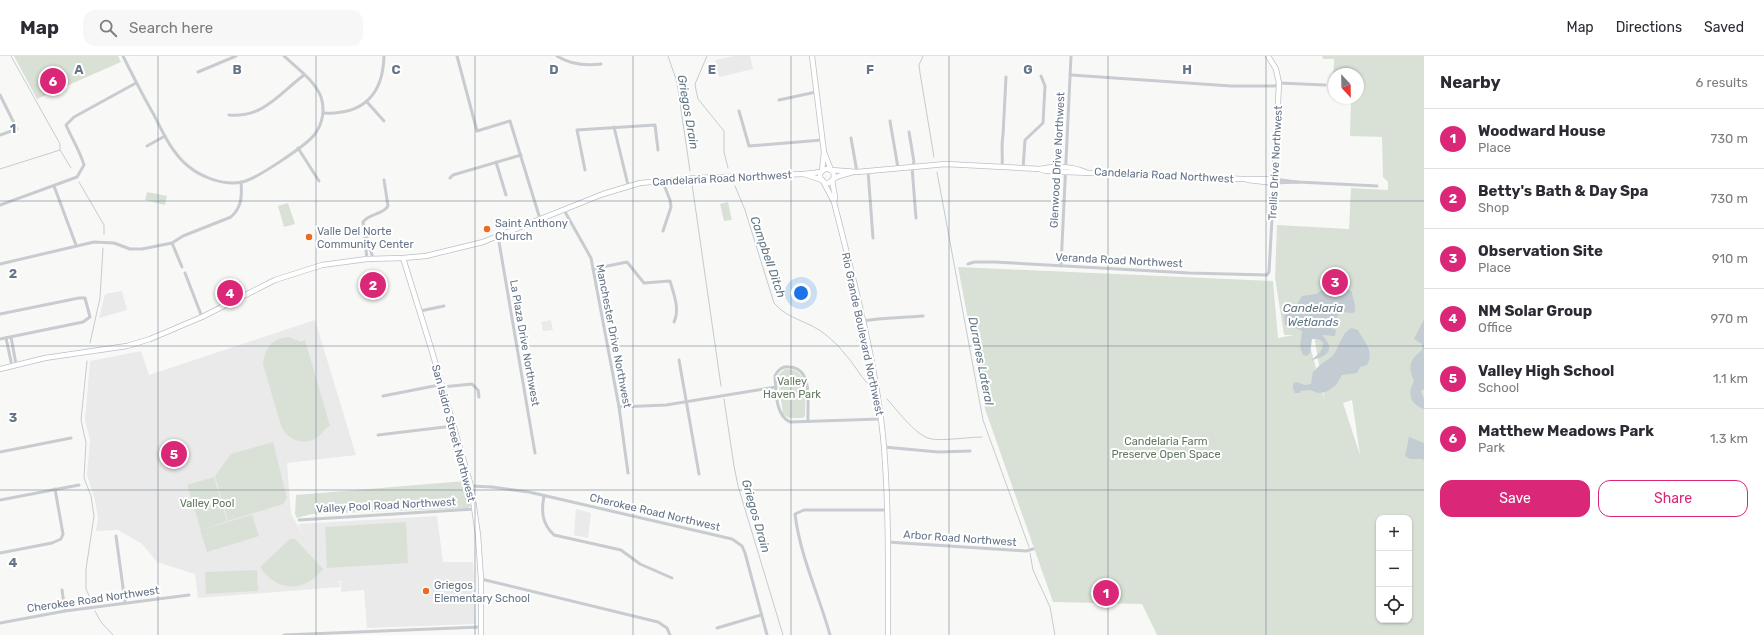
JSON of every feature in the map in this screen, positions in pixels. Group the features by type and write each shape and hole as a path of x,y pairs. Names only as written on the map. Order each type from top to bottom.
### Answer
{"main road":[{"path":"812,56 824,152 834,174 834,202"},
{"name":"Trellis Drive Northwest","path":"1268,56 1276,69 1279,83 1274,181"},
{"path":"824,152 822,171 820,175 834,202"},
{"name":"Candelaria Road Northwest","path":"855,172 946,164 1040,169 1046,172 1066,170 1274,181"},
{"path":"804,174 822,171 825,169 855,172"},
{"path":"804,174 829,182 839,176 855,172"},
{"name":"Candelaria Road Northwest","path":"0,368 68,354 95,352 127,346 165,334 275,280 296,272 322,265 367,259 404,258 464,247 498,236 628,185 662,180 743,175 804,174"},
{"name":"Rio Grande Boulevard Northwest","path":"834,202 862,322 884,447 888,635"},
{"name":"San Isidro Street Northwest","path":"404,258 471,486 481,579 481,635"}],"street":[{"path":"123,56 165,136 183,161 199,173 223,182 241,182 259,174 315,135 323,113 321,97 318,91 286,56"},
{"path":"198,72 236,56"},
{"path":"323,113 345,113 367,102 374,94 382,77 384,56"},
{"path":"457,56 476,131 510,121 540,219"},
{"path":"557,56 571,63 582,65 601,64"},
{"name":"Glenwood Drive Northwest","path":"1062,266 1071,56"},
{"path":"1071,75 1231,86 1275,86 1279,83 1326,85"},
{"path":"229,115 240,116 257,111 274,102 304,76"},
{"path":"1023,168 1025,140 1043,123 1045,86 1041,76"},
{"path":"1002,167 1003,151 1001,142 1003,135 1006,77"},
{"path":"0,205 77,177 84,165 82,155 73,141 66,125 74,117 136,83"},
{"path":"779,100 816,92"},
{"path":"0,95 17,129 0,135"},
{"path":"367,102 384,121"},
{"path":"739,111 749,146 822,140"},
{"path":"890,121 898,168"},
{"path":"585,170 577,130 655,125 658,150"},
{"path":"614,128 628,185"},
{"path":"909,132 914,162 912,167 916,218"},
{"path":"147,146 165,136"},
{"path":"851,138 855,172"},
{"path":"298,148 319,181"},
{"path":"450,178 453,175 521,155"},
{"path":"496,162 506,195"},
{"path":"868,171 873,238"},
{"path":"367,259 362,225 367,216 386,209 388,206 384,180"},
{"path":"662,180 670,200 671,207 663,231"},
{"name":"Candelaria Road Northwest","path":"1274,181 1377,186"},
{"name":"Trellis Drive Northwest","path":"1269,272 1274,181"},
{"path":"0,264 94,242 114,243 130,248 142,249 172,243 183,236 231,217 237,212 241,202 241,182"},
{"path":"54,186 76,245"},
{"name":"Manchester Drive Northwest","path":"564,210 590,258 593,269 619,407 628,473"},
{"path":"364,233 368,240 373,259"},
{"name":"La Plaza Drive Northwest","path":"498,236 535,454"},
{"path":"172,243 182,267"},
{"path":"593,269 628,262 644,283 670,281 678,315 674,322"},
{"name":"Veranda Road Northwest","path":"968,264 981,262 1263,276 1269,272"},
{"path":"185,273 202,317"},
{"path":"0,314 85,298 90,317 88,320 0,339"},
{"path":"420,311 444,306"},
{"path":"862,322 876,318 888,319 923,316"},
{"path":"11,337 14,365"},
{"path":"6,338 14,365"},
{"path":"679,360 699,474"},
{"path":"808,421 806,377 802,370 785,366 778,371 775,376 780,414 784,419 790,422 880,419"},
{"path":"384,396 439,386 472,384 478,390 478,397"},
{"path":"619,407 666,405 776,386"},
{"path":"378,434 453,426"},
{"path":"0,452 71,438"},
{"path":"884,447 938,452 970,451"},
{"path":"0,500 79,485"},
{"name":"Cherokee Road Northwest","path":"471,486 492,487 544,496 732,539 742,546 744,550 767,635"},
{"path":"0,553 52,544 61,539 63,534 55,490"},
{"path":"544,496 542,516 549,530 554,535 621,550 640,564 672,578"},
{"name":"Valley Pool Road Northwest","path":"299,520 474,509"},
{"path":"830,635 809,571 796,526 795,514 804,510 886,510"},
{"path":"116,536 125,602"},
{"name":"Arbor Road Northwest","path":"887,542 1026,551 1033,549"},
{"path":"481,579 658,622 667,628 670,635"},
{"path":"62,590 65,611"},
{"name":"Cherokee Road Northwest","path":"0,623 125,602 189,595"},
{"path":"717,628 761,615"},
{"path":"284,635 480,627"}],"shaded area":[{"path":"735,56 750,56 753,69 719,77 715,60"},
{"path":"122,291 127,310 99,318 105,294"},
{"path":"315,320 356,455 287,463 291,514 308,543 298,524 437,516 443,562 473,562 476,624 367,628 364,590 341,592 341,581 335,581 340,582 340,587 198,598 195,574 157,562 142,544 118,530 96,531 98,518 95,500 87,475 90,440 85,420 90,361 141,351 149,375"},
{"path":"551,320 553,330 543,331 541,322"},
{"path":"576,509 591,513 588,538 574,535"}],"green space":[{"path":"14,56 118,56 121,62 37,99"},
{"name":"Candelaria Farm Preserve Open Space","path":"1322,56 1424,56 1424,635 1157,635 1142,604 1053,602 985,409 958,267 1273,281 1278,338 1294,335 1284,335 1275,278 1277,225 1349,229 1351,188 1388,190 1388,182 1383,177 1382,137 1350,136 1351,104 1364,104 1364,68 1334,68 1334,59 1323,59","holes":["1307,335 1314,335 1325,399","1352,400 1360,455 1343,403"]},
{"path":"147,192 167,196 165,205 145,200"},
{"path":"728,202 732,220 724,221 720,204"},
{"path":"288,203 295,224 284,227 278,206"},
{"path":"289,337 301,342 305,340 330,426 314,439 303,442 292,439 281,426 263,364 270,345 278,339"},
{"name":"Valley Haven Park","path":"785,369 793,370 799,373 803,379 806,393 805,416 803,418 789,418 783,414 778,379 779,374"},
{"path":"273,442 287,498 283,504 228,521 215,476 231,454"},
{"name":"Valley Pool","path":"214,477 227,521 201,530 187,485"},
{"path":"465,481 471,506 468,508 312,514 297,518 295,514 296,495"},
{"path":"252,515 259,536 207,552 200,530"},
{"path":"406,522 408,563 327,568 325,527"},
{"path":"290,539 295,539 323,569 316,577 299,586 282,585 274,581 260,567"},
{"path":"257,570 258,591 206,594 205,572"}],"water":[{"name":"Candelaria Wetlands","path":"1329,286 1347,288 1352,292 1355,312 1341,312 1337,318 1332,319 1331,328 1336,330 1335,336 1322,335 1329,344 1328,352 1322,357 1311,360 1320,352 1323,342 1318,339 1312,339 1310,353 1307,356 1303,355 1300,347 1302,331 1285,325 1284,315 1293,311 1302,296 1316,294"},
{"path":"1424,319 1424,389 1421,391 1424,399 1424,409 1419,407 1411,398 1410,394 1414,381 1410,367 1414,357 1422,350 1422,344 1414,339"},
{"path":"1351,328 1358,330 1368,347 1370,355 1367,365 1360,367 1357,373 1342,375 1336,385 1326,392 1318,393 1310,390 1295,393 1293,384 1296,382 1305,385 1311,384 1313,371 1315,371 1334,354 1343,336"},
{"path":"1409,437 1424,443 1424,461 1423,459 1410,459 1405,456"}],"waterway":[{"path":"11,56 60,144 60,150"},
{"name":"Griegos Drain","path":"668,56 677,82 690,171"},
{"name":"Campbell Ditch","path":"707,56 695,84 696,90 698,99 724,131 724,152 728,168"},
{"name":"Duranes Lateral","path":"923,56 919,65 934,157"},
{"path":"0,169 60,150 71,168"},
{"name":"Duranes Lateral","path":"937,172 983,420 1029,547"},
{"path":"79,182 104,225 104,234"},
{"name":"Griegos Drain","path":"692,184 721,386"},
{"name":"Campbell Ditch","path":"735,186 745,210 774,303 792,317 813,326 829,337 848,357 869,385"},
{"path":"90,343 100,298 103,248"},
{"path":"87,361 81,420 86,443 84,478 91,496 94,516 86,569 86,589 93,604"},
{"name":"Griegos Drain","path":"724,399 738,486 783,635"},
{"name":"Campbell Ditch","path":"887,399 917,431 928,438 946,439 982,437"},
{"name":"Duranes Lateral","path":"1030,553 1033,570 1050,607 1055,635"},
{"path":"95,611 101,622 113,635"}],"place":[{"name":"Matthew Meadows Park","path":"53,81"},
{"name":"Saint Anthony Church","path":"487,229"},
{"name":"Valle Del Norte Community Center","path":"309,237"},
{"name":"Observation Site","path":"1335,282"},
{"name":"Betty's Bath & Day Spa","path":"373,285"},
{"name":"NM Solar Group","path":"230,293"},
{"name":"Valley High School","path":"174,454"},
{"name":"Griegos Elementary School","path":"426,591"},
{"name":"Woodward House","path":"1106,593"}]}
